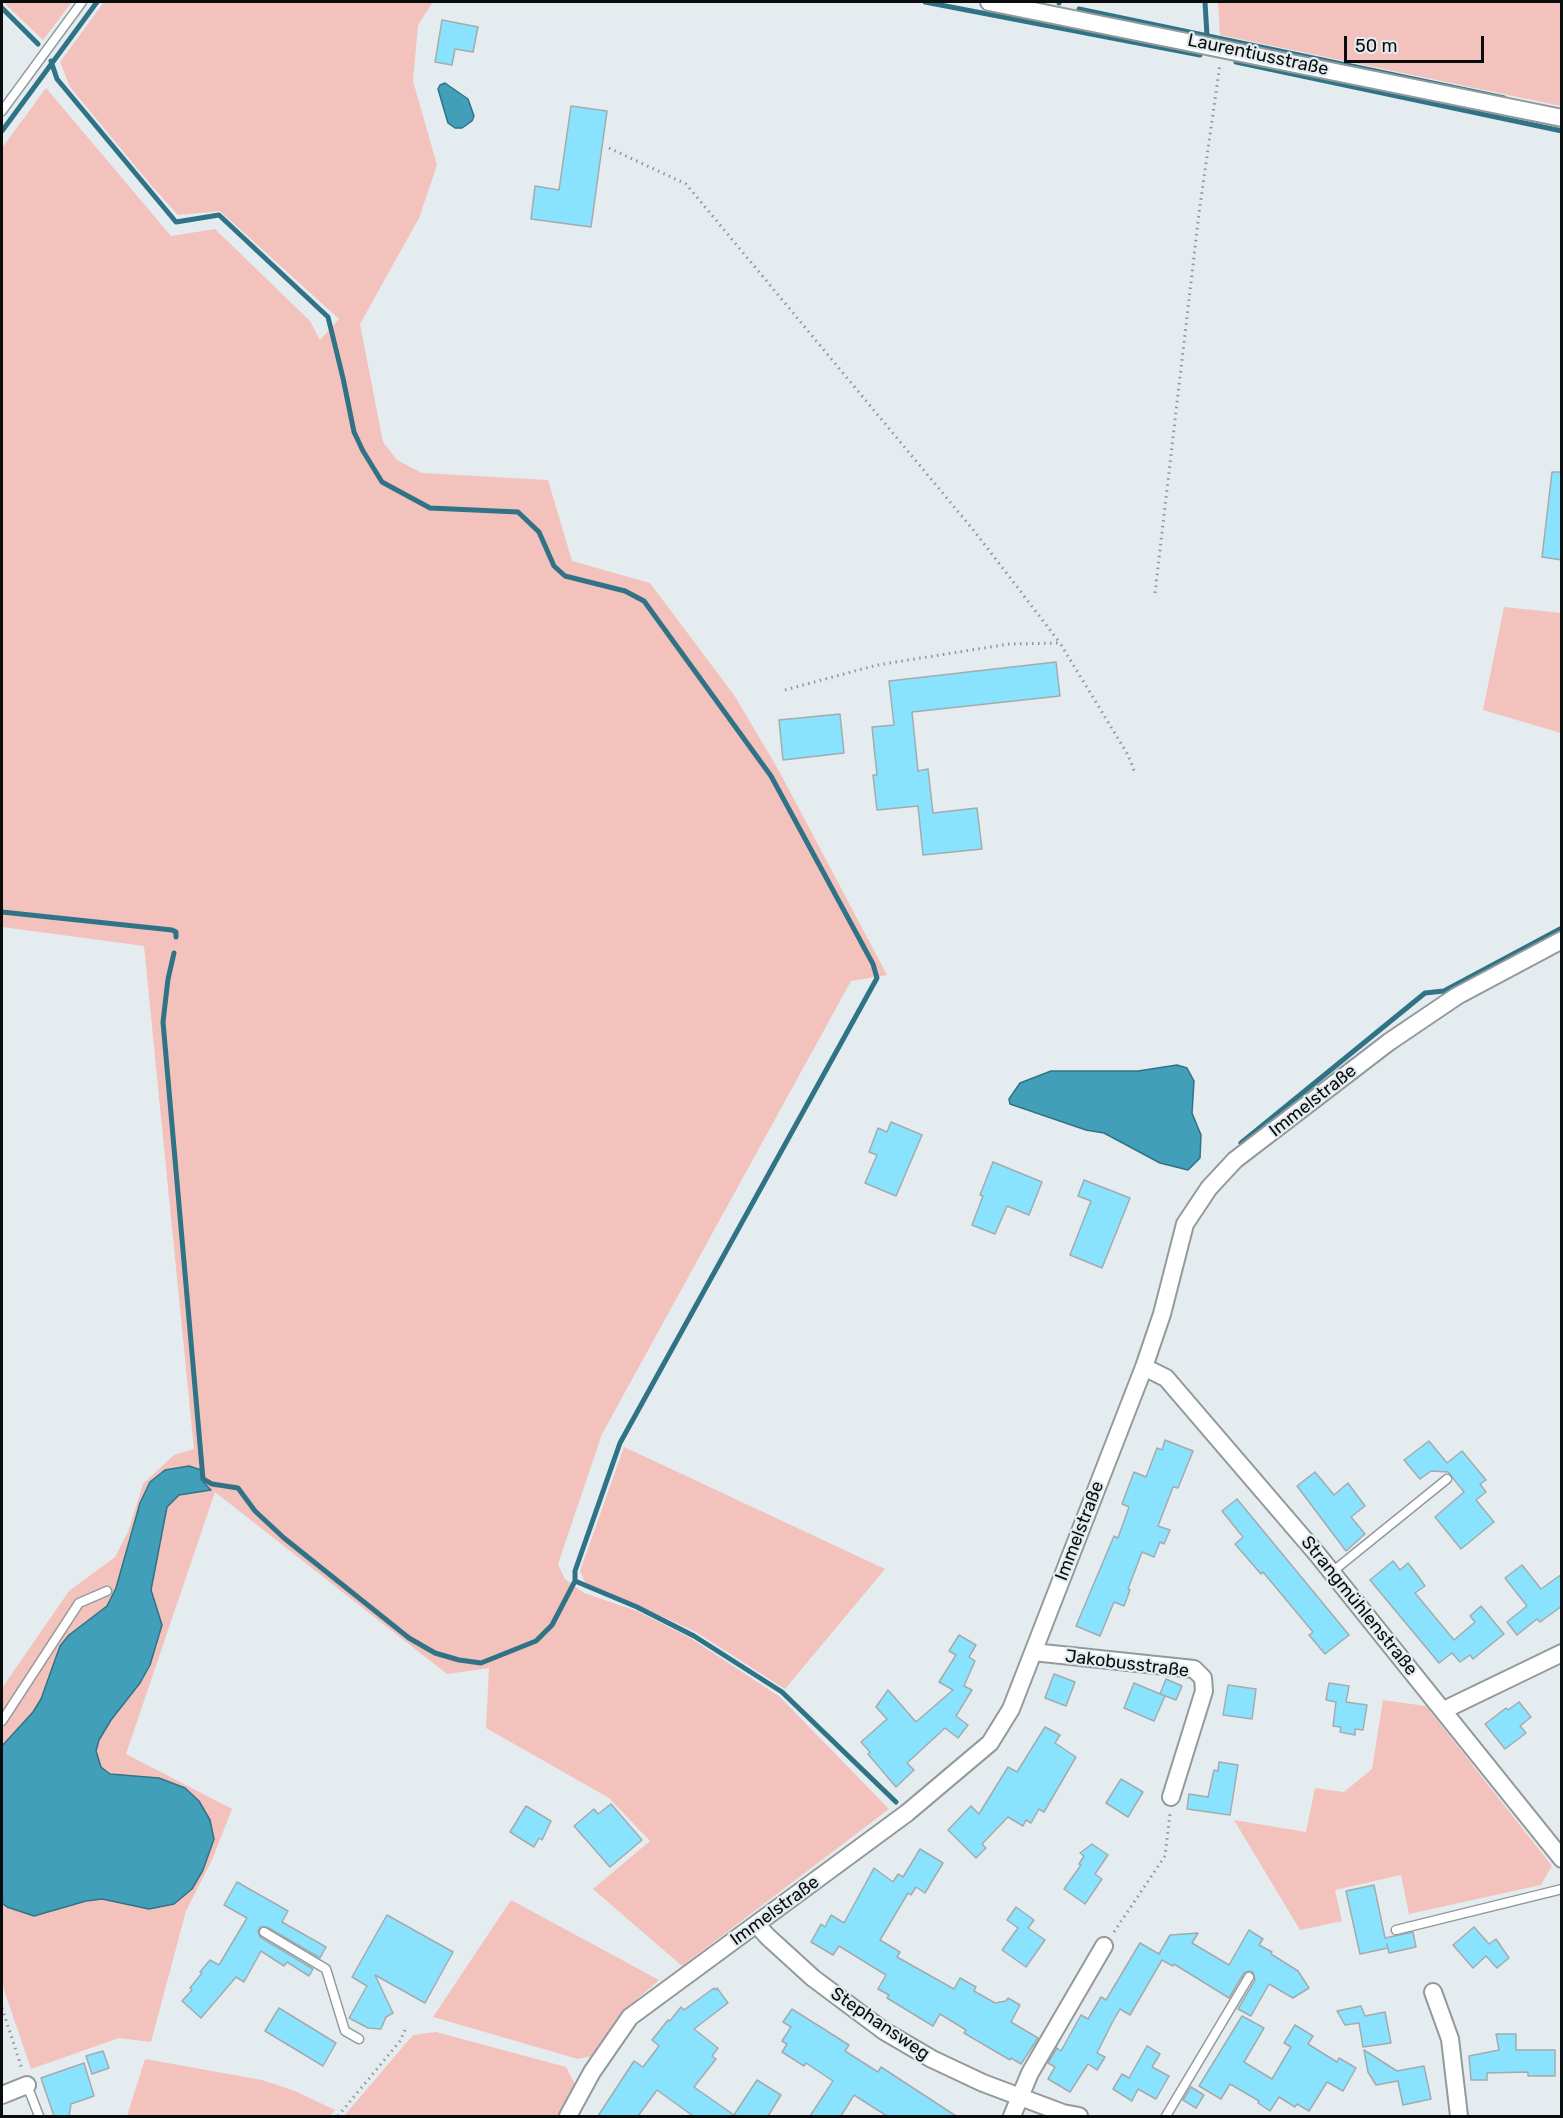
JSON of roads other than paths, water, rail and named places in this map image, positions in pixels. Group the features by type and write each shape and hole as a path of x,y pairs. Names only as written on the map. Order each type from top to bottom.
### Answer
{"street":[{"name":"Laurentiusstraße","path":"988,2 1562,118"},
{"name":"Immelstraße","path":"568,2116 592,2072 630,2017 908,1813 990,1743 1011,1709 1144,1367 1162,1314 1185,1224 1209,1188 1235,1161 1399,1035 1457,996 1562,940"},
{"name":"Strangmühlenstraße","path":"1144,1367 1166,1378 1332,1572 1562,1859"},
{"name":"Jakobusstraße","path":"1033,1652 1194,1669 1203,1678 1204,1691 1172,1797"},
{"path":"1444,1710 1562,1653"},
{"name":"Stephansweg","path":"757,1924 813,1978 884,2031 932,2059 983,2084 1063,2113 1079,2116"},
{"path":"1012,2116 1030,2073 1104,1946"},
{"path":"1432,1992 1449,2038 1459,2116"},
{"path":"2,2095 27,2085"}],"lane":[{"path":"2,111 82,2"},
{"path":"1332,1572 1446,1479"},
{"path":"2,1721 79,1603 107,1591"},
{"path":"1396,1930 1562,1889"},
{"path":"264,1932 326,1969 345,2031 359,2039"},
{"path":"1166,2116 1249,1977"},
{"path":"27,2085 39,2116"}],"water":[{"path":"445,83 468,99 474,116 472,121 462,128 455,128 448,123 438,89"},
{"path":"1177,1065 1187,1068 1194,1081 1192,1113 1201,1135 1200,1158 1188,1170 1160,1163 1104,1133 1086,1130 1010,1104 1009,1099 1020,1083 1051,1071 1138,1071"},
{"path":"189,1466 201,1470 204,1483 211,1490 179,1495 167,1507 151,1590 162,1625 150,1665 140,1683 111,1720 99,1740 96,1751 101,1767 110,1774 159,1778 185,1788 199,1801 210,1820 214,1839 203,1870 192,1889 174,1904 149,1909 102,1899 86,1901 34,1916 7,1907 2,1903 2,1746 33,1712 41,1699 60,1646 69,1635 107,1606 116,1588 140,1503 150,1482 165,1470"}],"waterway":[{"path":"2,131 97,2"},
{"path":"925,2 1200,55"},
{"path":"1205,2 1207,36"},
{"path":"2,8 38,44"},
{"path":"1079,9 1504,98"},
{"path":"51,61 57,79 176,222 219,215 328,317 354,432 382,482 430,508 518,512 539,532 554,566 565,576 625,591 644,601 771,776 873,964 877,978 620,1443 575,1571 575,1581 552,1625 536,1641 481,1663 435,1653 409,1638 284,1538 255,1511 238,1488 212,1484 203,1479 163,1022 168,979 174,953"},
{"path":"1236,62 1562,131"},
{"path":"2,912 172,930 176,932 176,937"},
{"path":"1241,1143 1425,993 1444,991 1562,928"},
{"path":"575,1581 637,1607 694,1636 782,1692 896,1802"}]}
